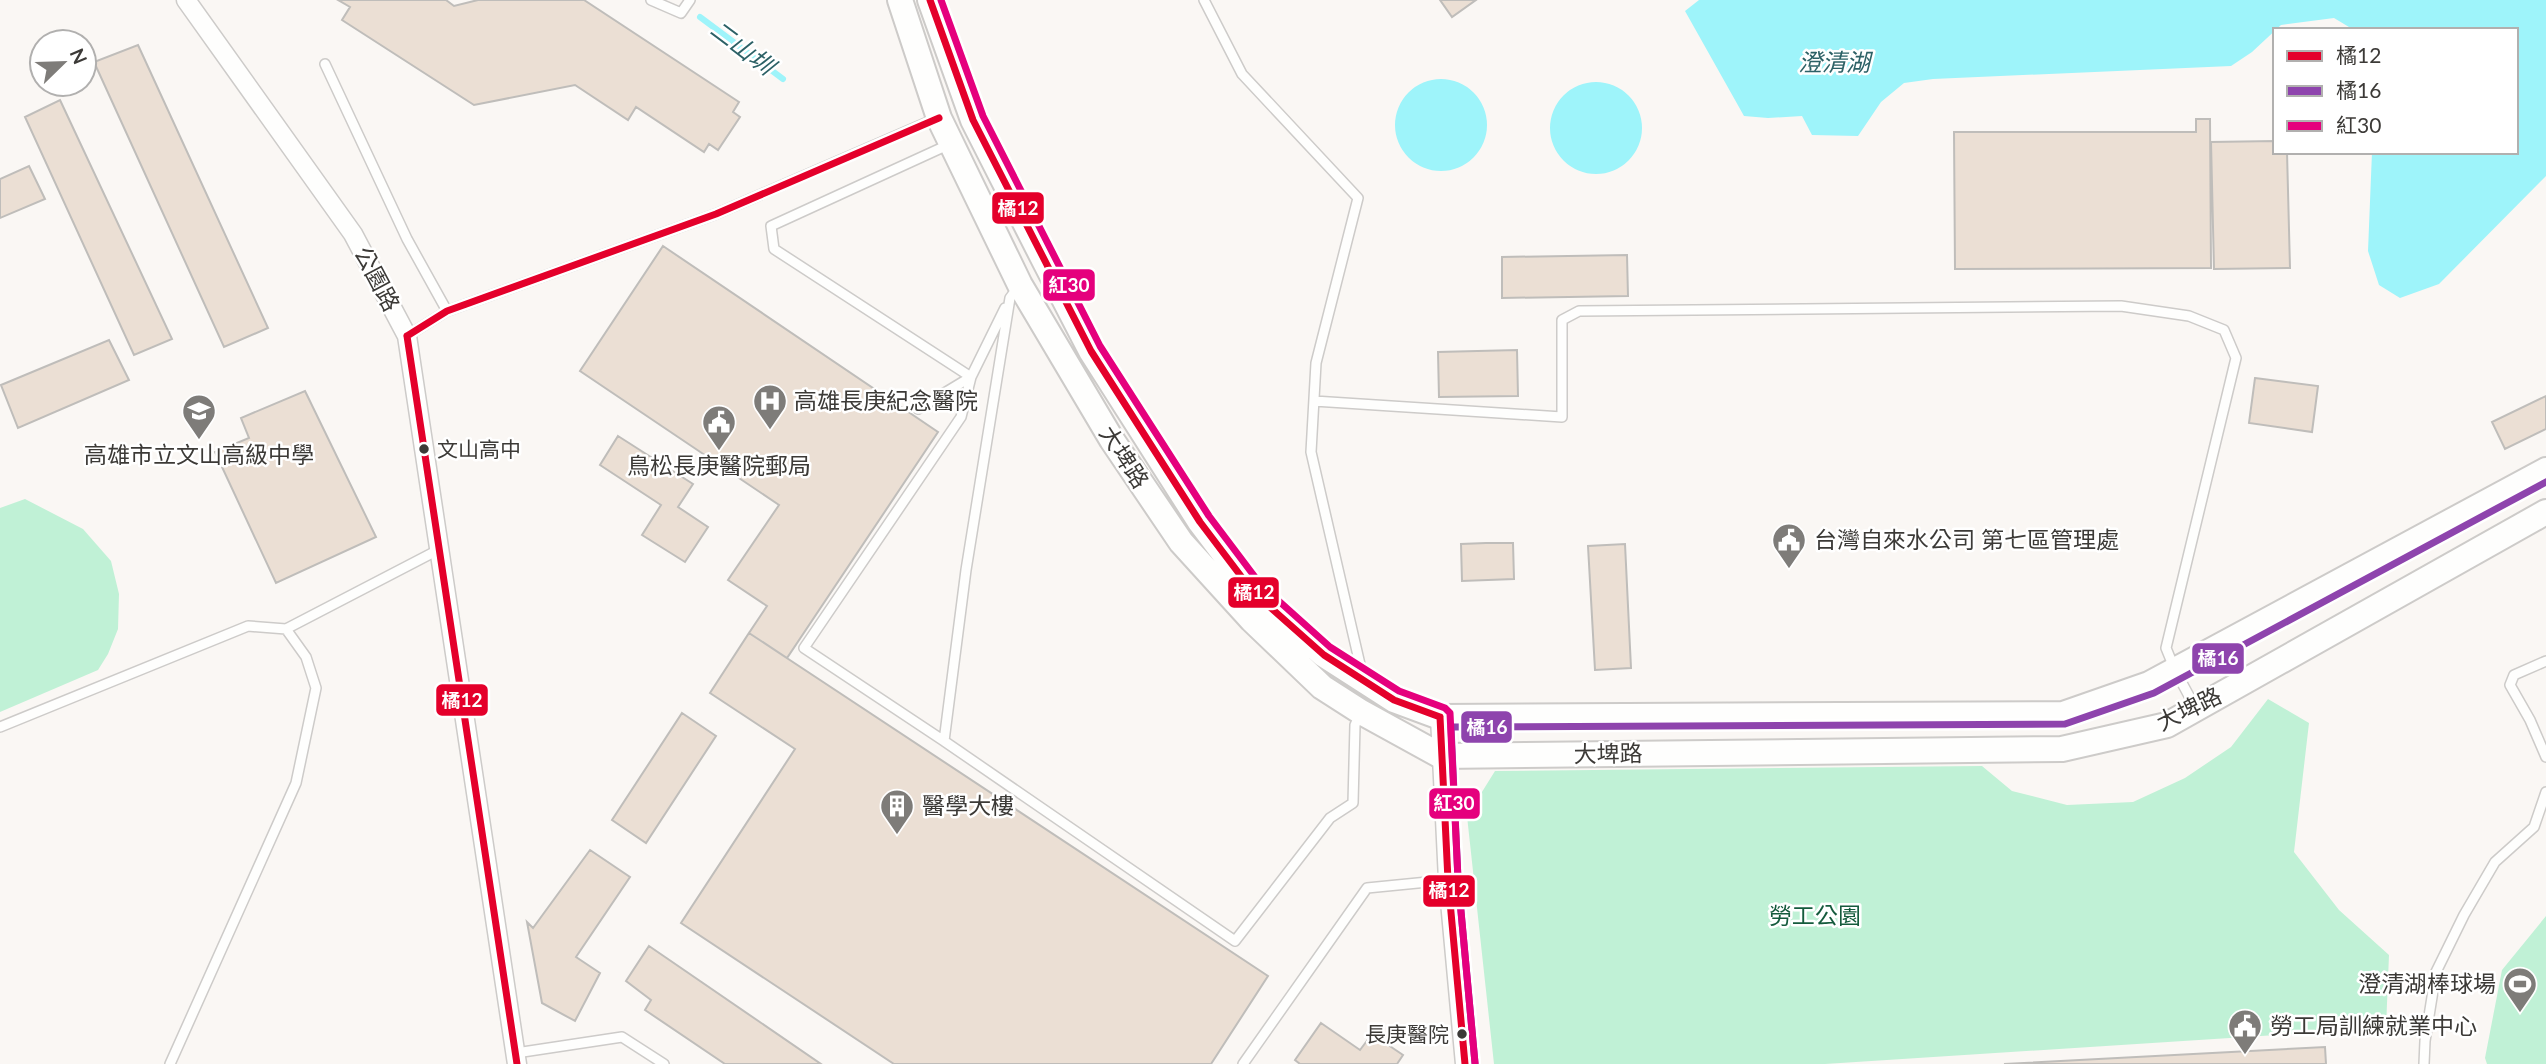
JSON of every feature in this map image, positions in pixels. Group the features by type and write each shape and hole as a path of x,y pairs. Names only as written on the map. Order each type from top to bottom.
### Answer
{"main road":[{"name":"大埤路","path":"900,0 939,118 1015,291 1181,542 1252,620 1322,687 1441,756 2062,749 2167,725 2546,512"},
{"name":"大埤路","path":"930,0 974,120 1042,258 1091,351 1185,499 1253,592 1324,655 1394,700 1440,717 2063,714 2149,684 2546,470"}],"street":[{"name":"公園路","path":"186,0 353,234 407,336 516,1058"},
{"path":"1440,717 1448,880 1465,1064"}],"lane":[{"path":"651,0 681,13 690,0"},
{"path":"1204,0 1242,74 1359,198 1316,363 1311,452 1363,681"},
{"path":"325,64 407,239 447,312"},
{"path":"407,336 447,312 716,214 939,118"},
{"path":"952,144 771,226 774,249 971,377"},
{"path":"1015,291 971,377 961,417 804,648 1235,942 1329,818 1353,803 1355,725 1361,712"},
{"path":"944,741 966,570 1015,291"},
{"path":"1314,401 1562,417 1562,320 1579,311 2120,306 2189,316 2224,330 2236,358 2166,649 2196,708"},
{"path":"918,409 971,377"},
{"path":"0,727 248,626 286,629 440,549"},
{"path":"170,1064 296,783 316,688 306,657 286,629"},
{"path":"2546,661 2514,676 2510,685 2530,720 2546,757"},
{"path":"2424,1064 2436,972 2464,915 2495,862 2534,827 2546,792"},
{"path":"1243,1064 1367,888 1448,880"},
{"path":"516,1058 622,1037 664,1064"}],"green space":[{"path":"25,499 83,529 111,561 119,594 118,629 98,670 0,712 0,508"},
{"name":"勞工公園","path":"2268,699 2309,723 2294,852 2339,910 2389,955 2386,1028 1825,1064 1494,1064 1467,816 1495,771 1982,766 2012,791 2067,805 2133,802 2185,778 2231,747"},
{"name":"澄清湖棒球場","path":"2546,916 2546,1064 2487,1064 2485,1058 2502,970"}],"water":[{"name":"澄清湖","path":"1699,0 2546,0 2546,176 2439,284 2400,298 2379,285 2368,251 2372,154 2518,154 2518,28 2351,28 2334,18 2273,28 2273,32 2252,52 2231,66 1933,79 1904,83 1881,102 1858,136 1812,135 1802,116 1744,116 1685,11"},
{"path":"1441,79 1458,83 1473,93 1483,108 1487,125 1483,142 1473,157 1458,167 1441,171 1424,167 1409,157 1399,142 1395,125 1399,108 1409,93 1424,83"},
{"path":"1596,82 1613,86 1628,96 1638,111 1642,128 1638,145 1628,160 1613,170 1596,174 1579,170 1564,160 1554,145 1550,128 1554,111 1564,96 1579,86"}],"building":[{"path":"338,0 446,0 454,6 478,0 584,0 739,102 733,112 740,117 718,150 709,144 704,152 636,107 628,120 575,85 474,105 342,20 350,7"},
{"path":"1440,0 1476,0 1452,17"},
{"path":"138,45 268,328 224,347 98,71 98,60"},
{"path":"60,100 172,339 134,355 25,117"},
{"path":"2196,119 2210,119 2211,268 1955,269 1954,132 2196,132"},
{"path":"2273,141 2273,154 2287,154 2290,268 2214,269 2211,142"},
{"path":"29,166 45,199 0,218 0,179"},
{"path":"663,246 938,432 787,658 749,633 767,606 728,580 779,505 580,371"},
{"path":"1627,255 1628,296 1502,298 1502,257"},
{"path":"109,340 129,380 18,428 1,385"},
{"path":"1517,350 1518,396 1439,397 1438,352"},
{"path":"2255,378 2318,386 2312,432 2249,423"},
{"path":"305,391 376,537 276,583 215,452 249,438 241,418"},
{"path":"2546,396 2546,429 2505,449 2492,422"},
{"path":"618,436 693,484 678,507 708,527 685,562 642,535 661,505 600,465"},
{"path":"1513,543 1514,579 1462,581 1461,544"},
{"path":"1625,544 1631,668 1595,670 1588,546"},
{"name":"醫學大樓","path":"749,633 1268,976 1211,1064 894,1064 681,923 795,749 710,693"},
{"path":"682,713 716,736 646,843 612,820"},
{"path":"590,850 630,877 576,957 600,973 575,1021 542,1003 527,922 533,928"},
{"path":"649,946 821,1064 725,1064 645,1010 651,1000 626,981"},
{"path":"1321,1023 1360,1050 1372,1034 1403,1055 1397,1064 1300,1064 1295,1060"},
{"name":"勞工局訓練就業中心","path":"2325,1047 2326,1064 2004,1064"}],"waterway":[{"name":"二山圳","path":"700,17 783,79"}],"transit line":[{"name":"橘12","path":"930,0 973,120 1091,351 1200,522 1253,592 1324,655 1394,700 1440,717"},
{"name":"紅30","path":"941,0 983,116 1100,346 1209,516 1261,585 1330,647 1399,691 1445,708 1450,713 1458,879 1475,1063"},
{"name":"橘12","path":"407,336 447,311 716,214 939,118"},
{"name":"橘12","path":"407,336 517,1064"},
{"name":"橘16","path":"1475,1063 1458,879 1451,727 2065,724 2154,693 2546,482"},
{"name":"橘12","path":"1440,717 1448,880 1465,1064"}],"place":[{"name":"高雄長庚紀念醫院","path":"770,431"},
{"name":"高雄市立文山高級中學","path":"199,441"},
{"name":"文山高中","path":"424,449"},
{"name":"鳥松長庚醫院郵局","path":"719,452"},
{"name":"台灣自來水公司 第七區管理處","path":"1789,570"},
{"name":"醫學大樓","path":"897,836"},
{"name":"澄清湖棒球場","path":"2520,1014"},
{"name":"長庚醫院","path":"1462,1034"},
{"name":"勞工局訓練就業中心","path":"2245,1056"}]}
